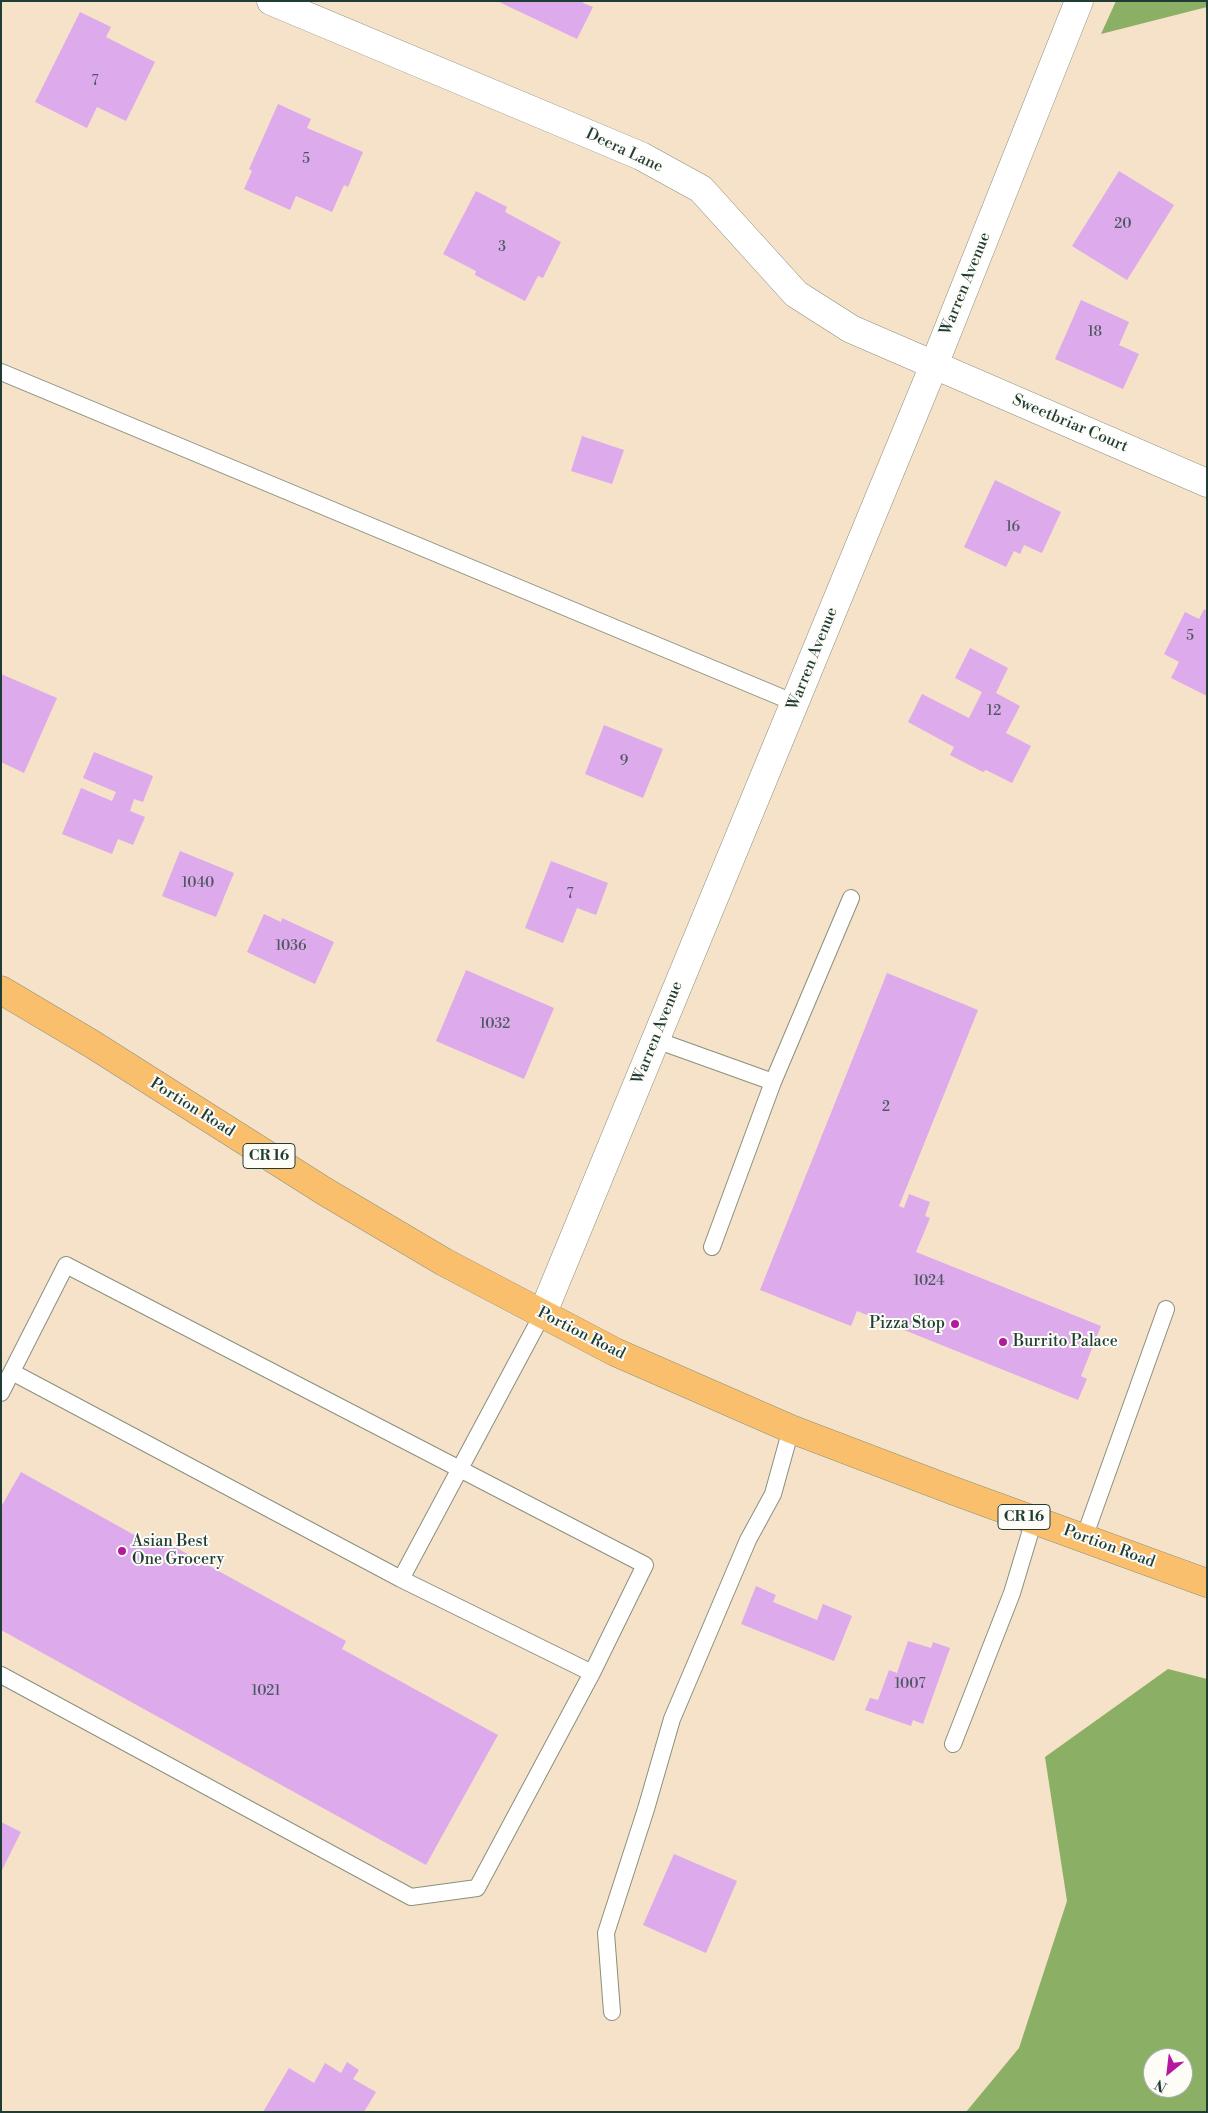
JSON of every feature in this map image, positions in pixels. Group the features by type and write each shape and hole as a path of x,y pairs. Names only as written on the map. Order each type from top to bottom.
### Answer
{"main road":[{"name":"Portion Road","path":"1,990 92,1044 324,1191 444,1262 614,1352 792,1429 1207,1583"}],"street":[{"name":"Deera Lane","path":"271,1 641,156 701,189 796,294 851,329 934,365"},
{"name":"Warren Avenue","path":"542,1315 934,365 1079,1"},
{"name":"Sweetbriar Court","path":"934,365 1207,483"}],"lane":[{"path":"1,372 795,703"},
{"path":"712,1248 773,1082 851,898"},
{"path":"656,1040 773,1082"},
{"path":"1,1392 66,1264 645,1565 592,1673 477,1888 411,1896 1,1675"},
{"path":"1084,1538 1166,1308"},
{"path":"401,1579 542,1315"},
{"path":"12,1372 401,1579 592,1673"},
{"path":"612,2012 606,1933 646,1809 672,1719 748,1540 773,1494 792,1429"},
{"path":"952,1744 1012,1593 1034,1520"}],"green space":[{"path":"1116,1 1207,1 1207,7 1101,34"},
{"path":"1168,1669 1207,1679 1207,2112 966,2112 1019,2048 1067,1901 1045,1757"}],"building":[{"path":"497,1 584,1 583,3 593,7 577,39"},
{"path":"80,12 111,27 106,37 155,62 126,121 97,107 87,128 35,102"},
{"path":"278,104 311,119 307,128 363,152 348,187 344,185 332,212 296,196 290,210 244,189 252,171 249,169"},
{"path":"1119,171 1174,205 1127,280 1072,246"},
{"path":"476,191 507,207 505,212 561,242 543,278 538,276 525,301 475,275 476,271 443,254"},
{"path":"1081,300 1129,322 1119,345 1139,354 1123,389 1055,359"},
{"path":"582,436 624,450 612,484 571,471"},
{"path":"995,480 1061,512 1042,553 1024,545 1020,554 1014,551 1006,567 964,547"},
{"path":"1204,609 1207,611 1207,696 1171,678 1179,662 1164,654 1185,612 1199,619"},
{"path":"970,648 1008,668 996,693 1020,706 1006,733 1031,746 1012,783 986,770 983,772 950,755 954,747 908,722 922,694 969,718 982,692 955,678"},
{"path":"1,674 57,698 24,773 1,762"},
{"path":"604,725 663,749 643,798 585,774"},
{"path":"94,752 153,776 143,802 134,799 130,811 145,817 133,845 118,839 112,854 62,834 81,788 112,801 116,792 83,778"},
{"path":"180,851 234,873 216,917 162,896"},
{"path":"551,861 608,883 596,915 577,908 563,943 525,928"},
{"path":"264,914 281,922 282,918 334,942 315,984 247,952"},
{"path":"466,970 554,1008 524,1079 436,1041"},
{"path":"887,973 978,1010 899,1206 904,1208 909,1194 930,1202 925,1216 930,1218 916,1252 1101,1326 1081,1376 1087,1379 1078,1400 857,1311 851,1326 760,1290"},
{"path":"21,1472 147,1542 151,1534 346,1641 342,1649 498,1735 426,1865 1,1630 1,1507"},
{"path":"756,1586 776,1595 773,1602 817,1620 823,1604 852,1616 834,1661 741,1624"},
{"path":"908,1641 931,1648 933,1642 950,1648 923,1724 913,1720 911,1726 865,1710 870,1698 878,1700 889,1670 897,1673"},
{"path":"1,1822 21,1832 1,1872"},
{"path":"674,1854 737,1881 706,1953 643,1925"},
{"path":"347,2062 359,2070 353,2079 376,2092 364,2112 263,2112 289,2068 314,2083 325,2063 341,2073"}],"place":[{"name":"Pizza Stop","path":"955,1324"},
{"name":"Burrito Palace","path":"1003,1342"},
{"name":"Asian Best One Grocery","path":"122,1551"}]}
